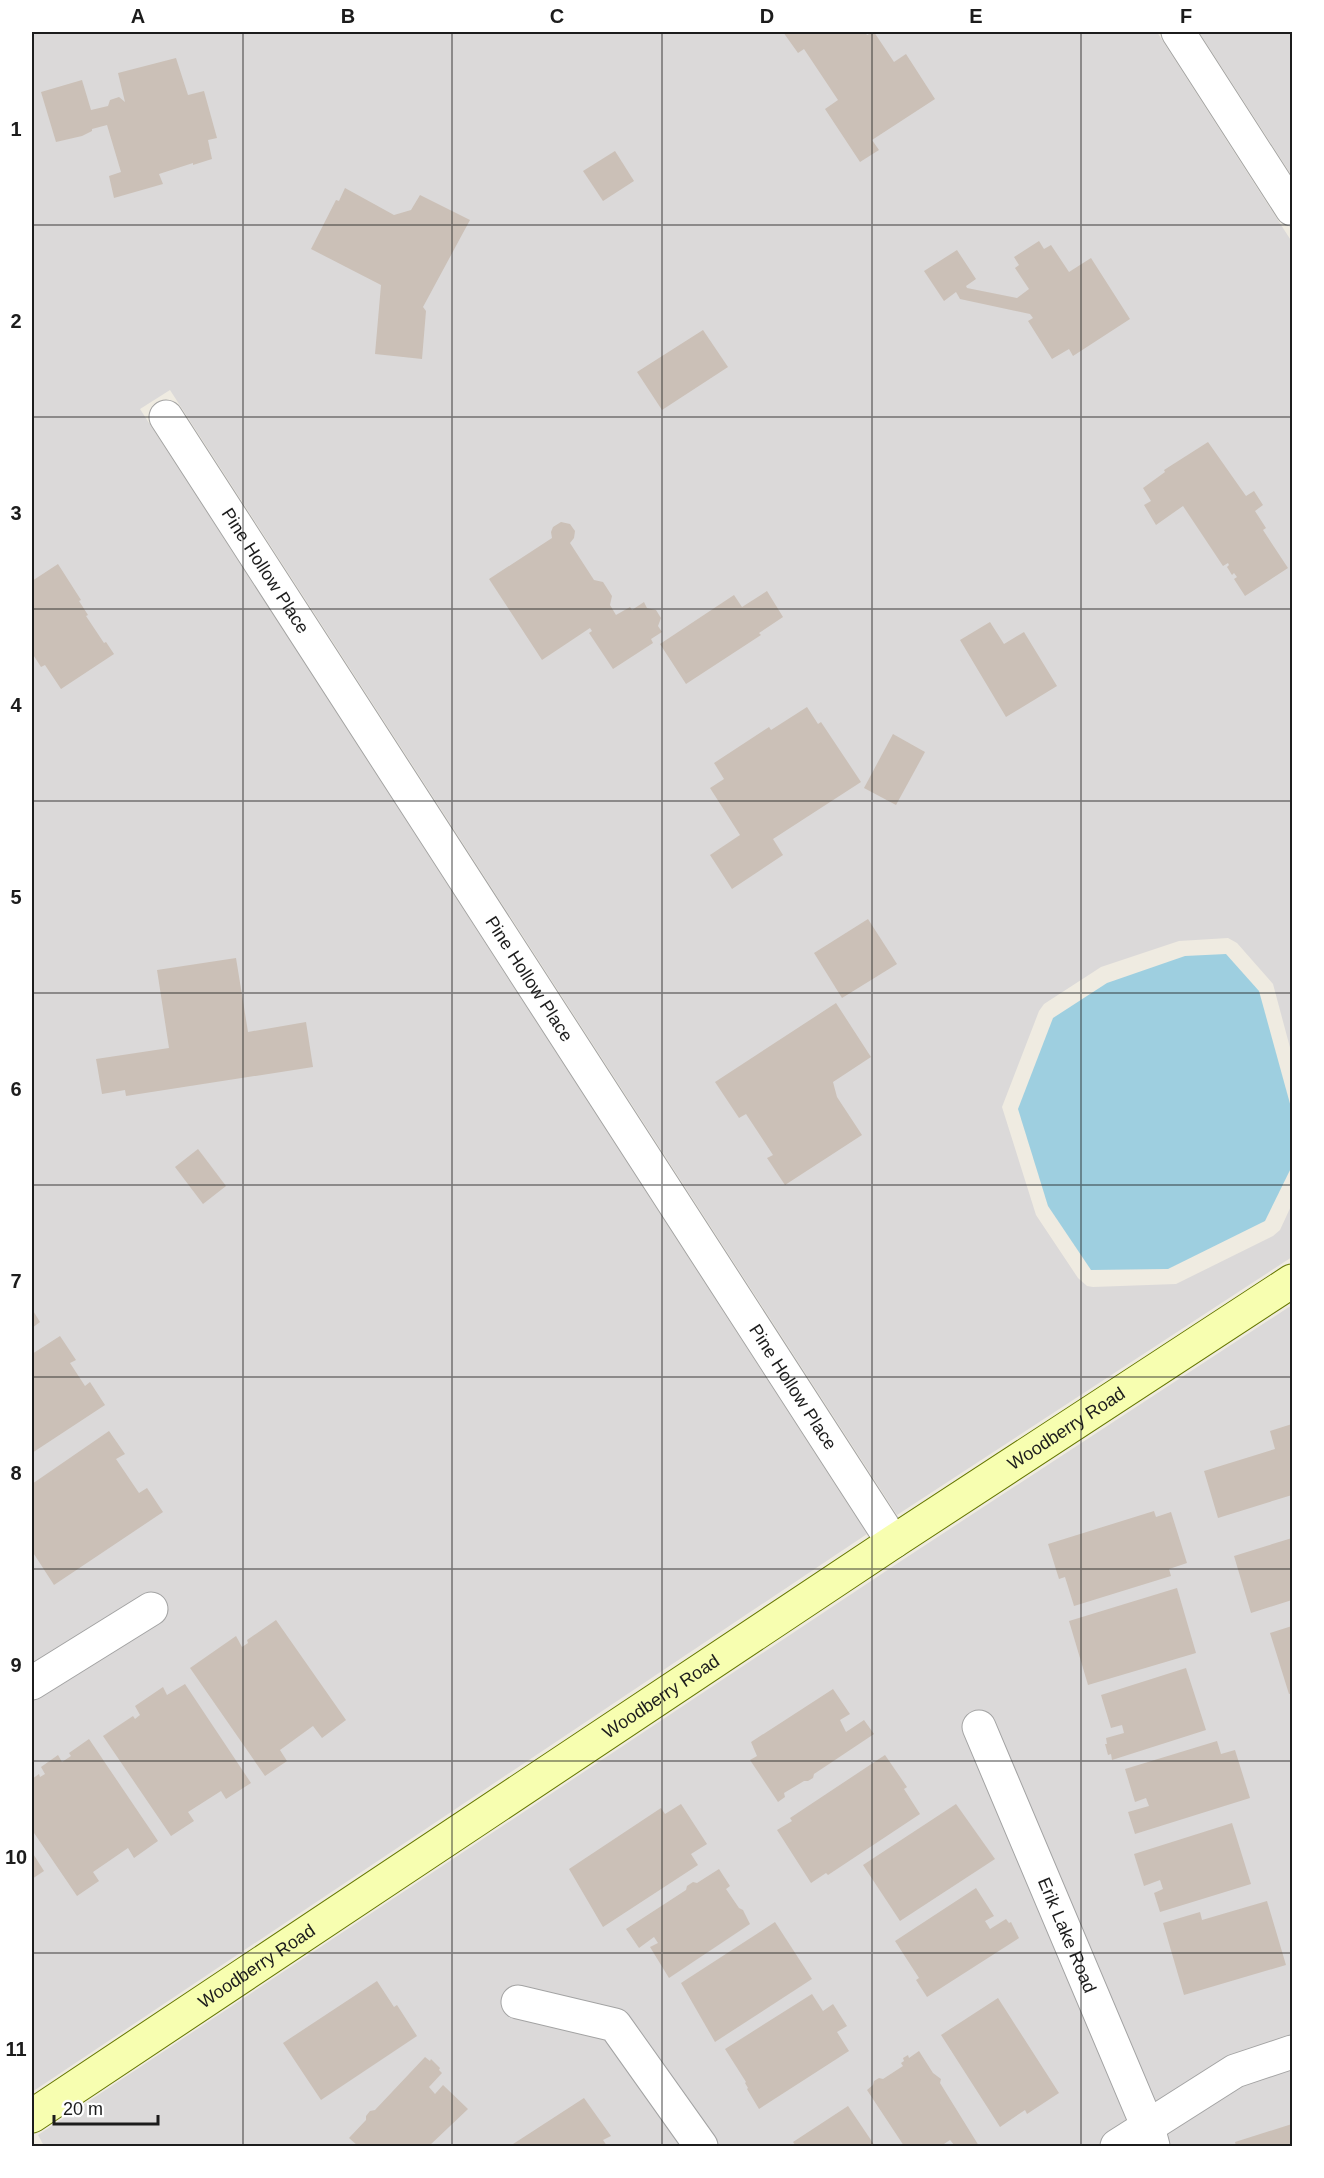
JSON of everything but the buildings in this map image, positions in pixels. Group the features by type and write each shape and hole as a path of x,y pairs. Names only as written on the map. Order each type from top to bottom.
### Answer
{"street":[{"path":"1178,32 1293,209"},
{"name":"Pine Hollow Place","path":"166,417 893,1542"},
{"name":"Woodberry Road","path":"32,2116 893,1542 1293,1281"},
{"path":"32,1683 151,1609"},
{"name":"Erik Lake Road","path":"979,1727 1150,2137"},
{"path":"518,2002 615,2025 701,2146"},
{"path":"1117,2146 1150,2137 1235,2071 1293,2052"}],"shaded area":[{"path":"32,32 1157,32 1292,242 1292,1055 1273,984 1237,943 1228,938 1179,941 1101,967 1044,1004 1039,1011 1002,1107 1036,1215 1078,1278 1087,1286 1176,1284 1273,1236 1280,1230 1292,1204 1292,1257 897,1515 170,390 140,409 867,1534 32,2092"},
{"path":"1199,32 1292,32 1292,176"},
{"path":"1292,1305 1292,2146 44,2146 38,2135 904,1559"}],"water":[{"path":"1226,954 1259,991 1292,1111 1292,1166 1265,1221 1168,1269 1091,1270 1048,1206 1018,1109 1053,1018 1107,983 1185,956"}]}
